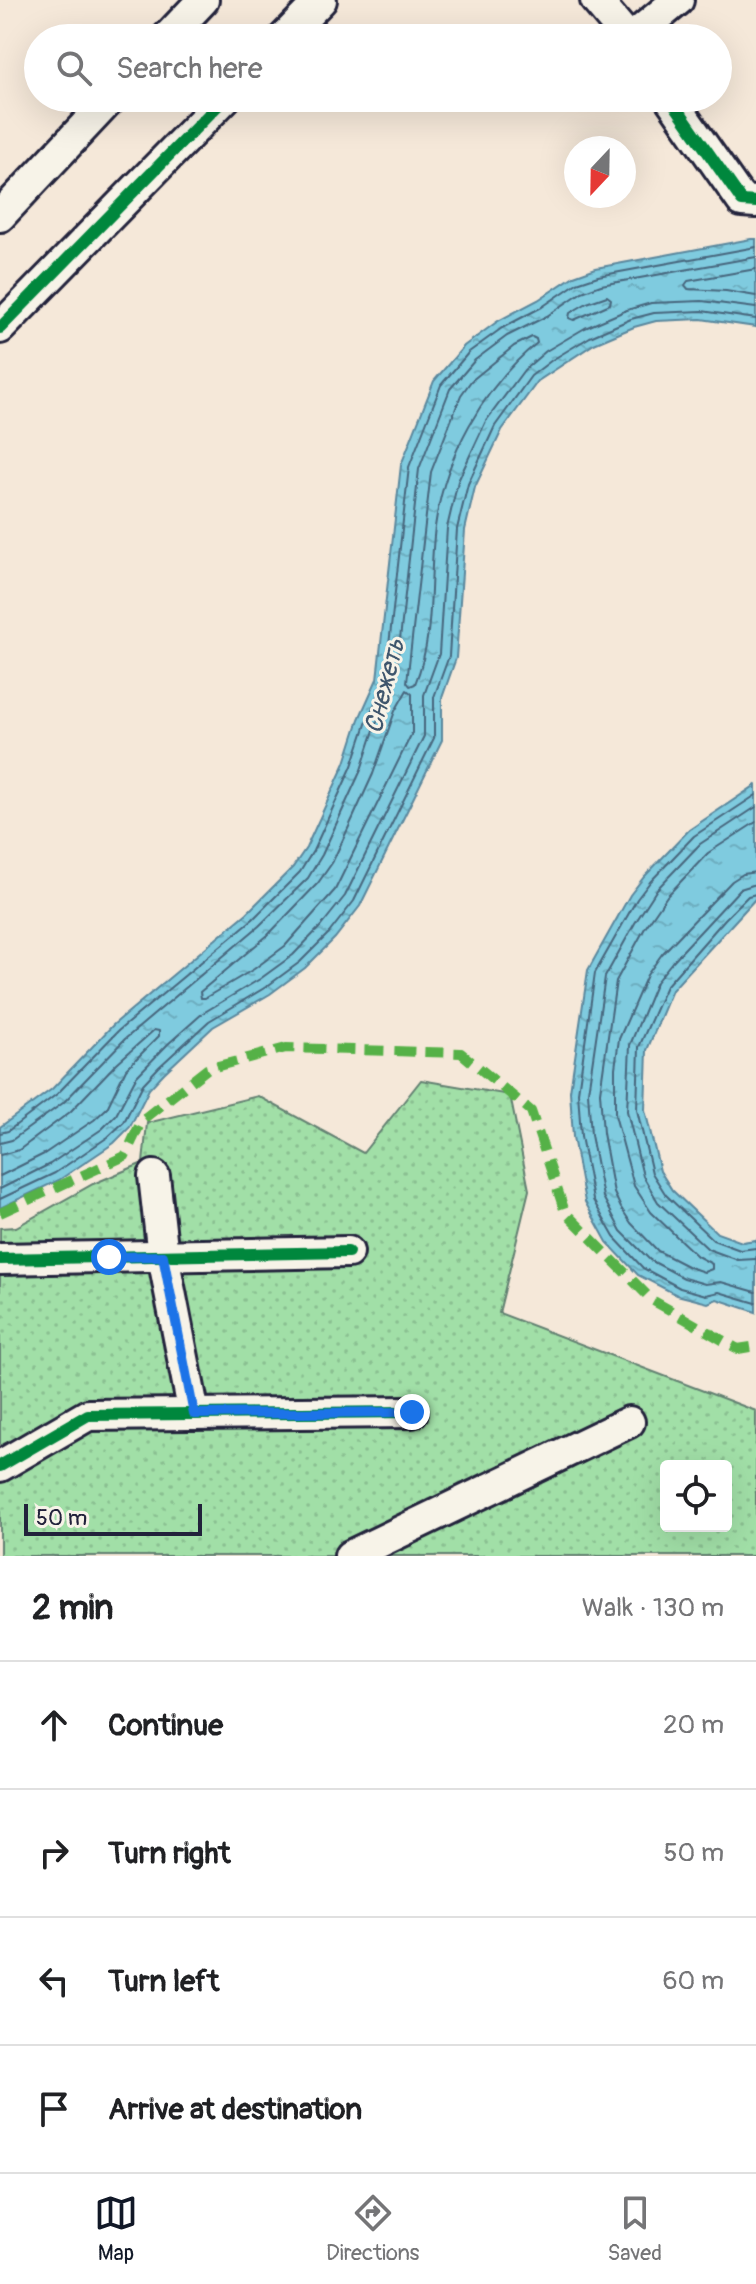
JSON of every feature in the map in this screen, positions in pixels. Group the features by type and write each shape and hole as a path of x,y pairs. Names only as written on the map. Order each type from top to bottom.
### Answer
{"street":[{"path":"180,24 203,0"},
{"path":"298,24 321,0"},
{"path":"596,0 617,24"},
{"path":"648,24 678,0"},
{"path":"0,216 98,112"},
{"path":"0,328 211,112"},
{"path":"680,112 742,201 756,202"},
{"path":"154,1176 163,1256 194,1414"},
{"path":"0,1259 348,1252"},
{"path":"0,1466 88,1415 412,1412"},
{"path":"350,1556 629,1422"}],"green space":[{"path":"421,1080 510,1095 529,1190 499,1313 756,1411 756,1556 0,1556 0,1228 16,1227 93,1184 143,1163 147,1123 258,1096 363,1153"}],"water":[{"name":"Снежеть","path":"756,239 756,327 701,319 656,321 634,327 594,344 538,381 502,430 475,487 465,530 456,658 442,698 442,740 360,906 335,938 305,968 270,994 213,1027 164,1073 149,1089 130,1127 114,1143 59,1180 0,1208 0,1127 52,1089 113,1025 247,913 293,867 306,848 345,763 359,719 377,679 401,465 434,381 464,346 498,321 574,276 596,268"},
{"path":"756,785 756,898 672,990 647,1050 645,1110 660,1171 672,1190 717,1233 742,1242 756,1240 756,1312 717,1299 708,1303 677,1295 638,1275 607,1242 585,1202 573,1137 570,1091 588,970 630,895 689,830"}],"marked path":[{"path":"0,1213 125,1156 142,1120 207,1069 286,1048 461,1053 531,1111 565,1212 652,1300 738,1349 756,1346"}],"cycle path":[{"path":"0,328 211,112"},
{"path":"680,112 742,201 756,202"},
{"path":"0,1259 348,1252"},
{"path":"0,1466 88,1415 412,1412"}],"route":[{"path":"109,1257 163,1256 194,1414 412,1412"}]}
